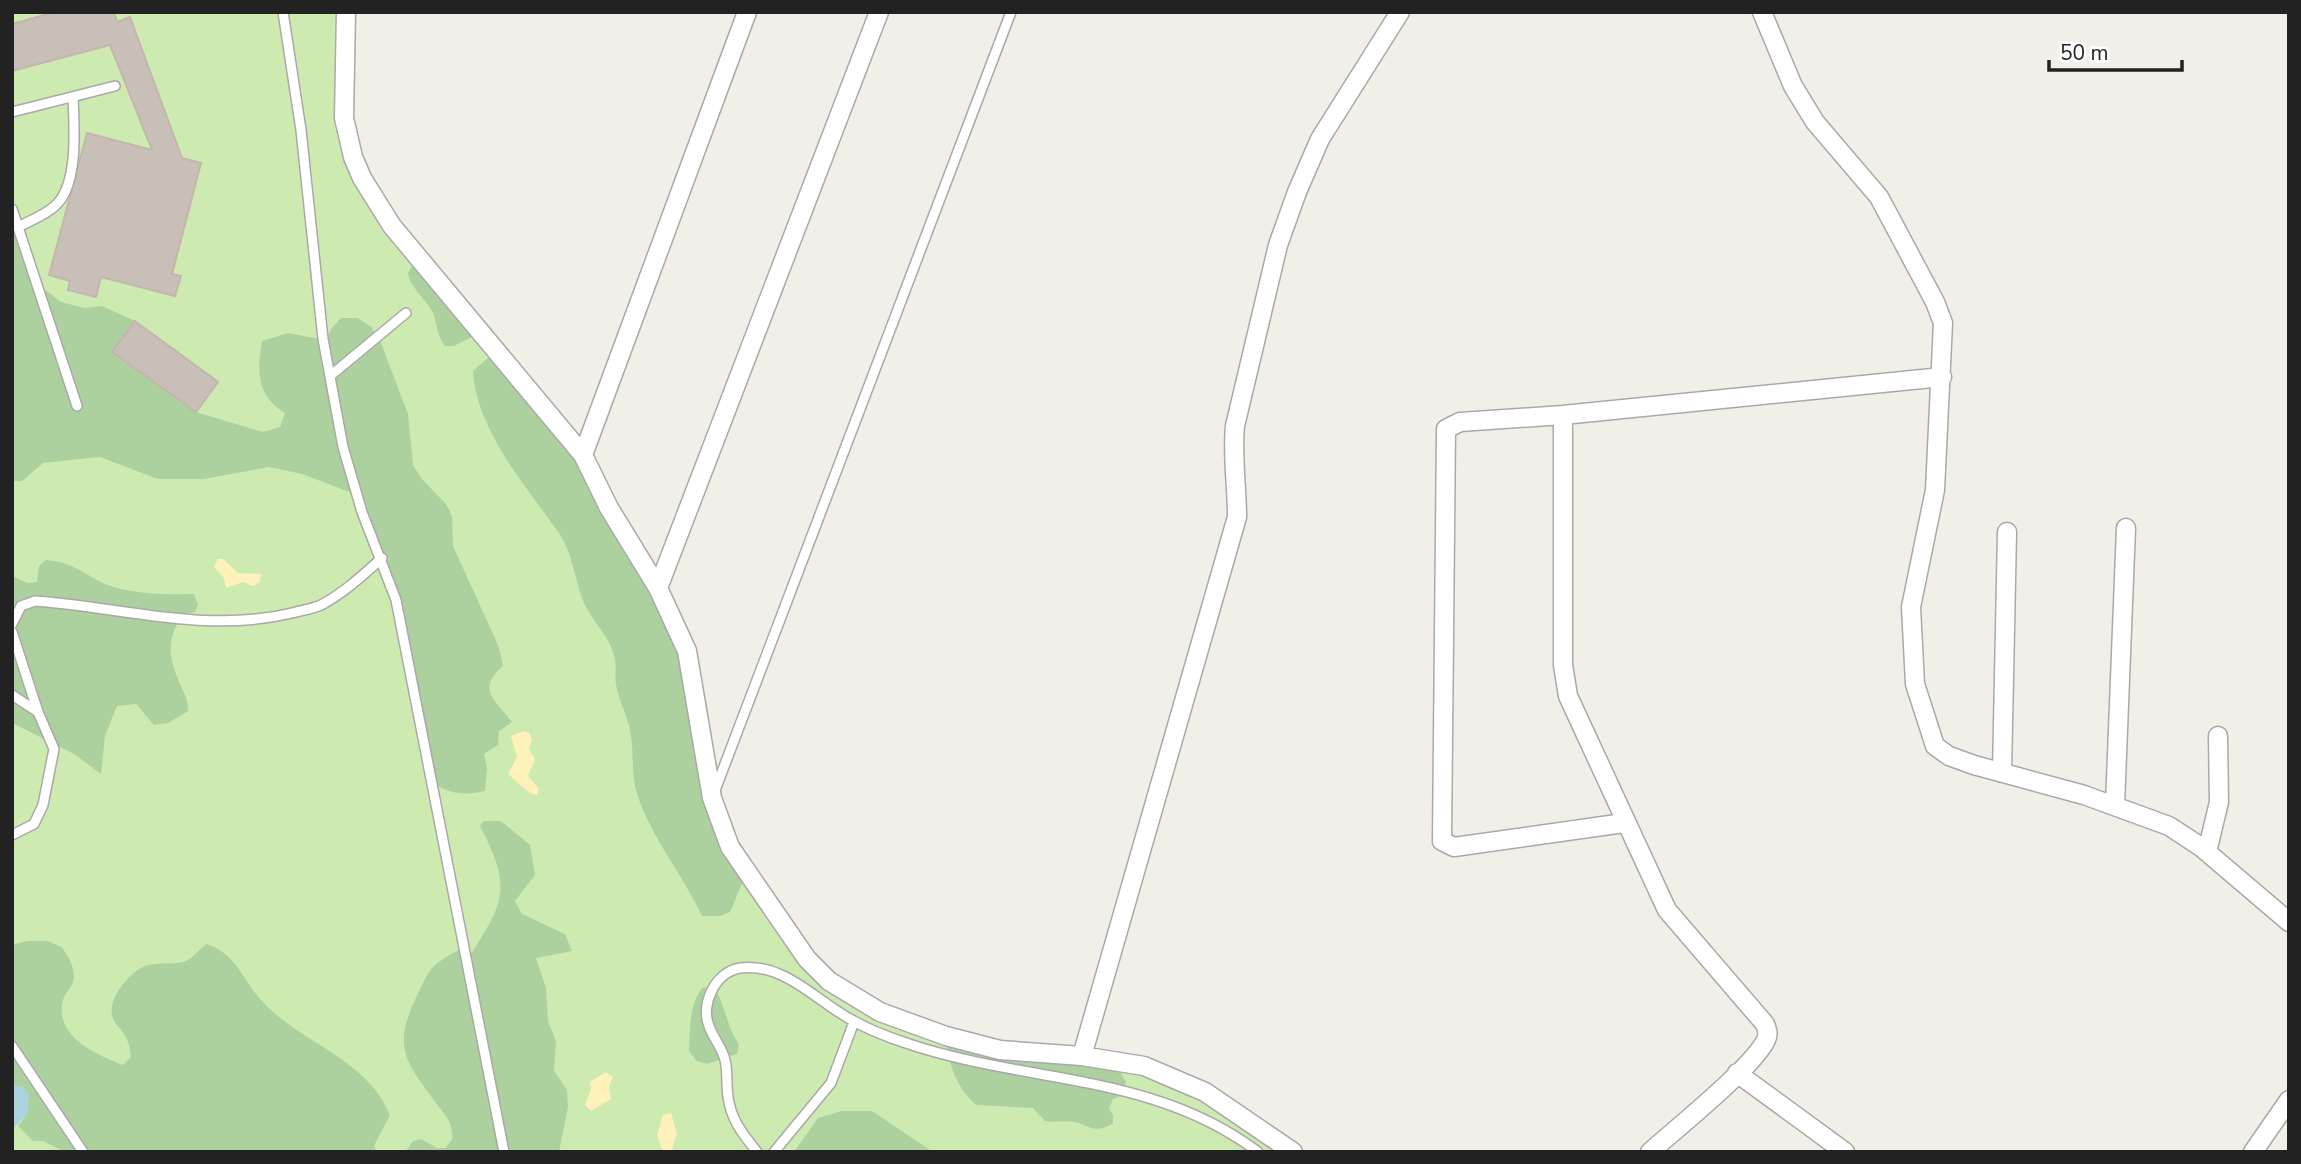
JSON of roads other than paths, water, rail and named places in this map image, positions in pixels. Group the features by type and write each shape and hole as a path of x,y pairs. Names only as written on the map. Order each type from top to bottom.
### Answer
{"street":[{"path":"346,12 344,118 353,156 362,178 392,226 583,455 615,518 658,588 687,651 712,798 730,847 786,932 829,981 880,1012 946,1036 1000,1050 1082,1056 1144,1066 1205,1093 1293,1152"},
{"path":"583,455 747,12"},
{"path":"658,588 879,12"},
{"path":"1082,1056 1237,517 1238,479 1233,450 1235,426 1278,245 1320,139 1400,12"},
{"path":"1762,12 1793,86 1815,122 1879,197 1935,302 1943,323 1935,490 1911,607 1915,684 1935,746 1950,756 2115,805 2169,826 2207,852 2289,922"},
{"path":"1624,823 1454,847 1444,844 1441,837 1446,429 1460,422 1563,415 1942,377"},
{"path":"1563,415 1563,666 1568,696 1624,823 1667,910 1765,1024 1768,1031 1766,1041 1737,1073 1650,1152"},
{"path":"2115,805 2126,528"},
{"path":"2002,773 2007,532"},
{"path":"2207,852 2219,802 2218,736"},
{"path":"1737,1073 1845,1152"},
{"path":"2253,1152 2289,1100"}],"lane":[{"path":"283,12 296,89 330,376 351,479 382,558 399,614 504,1152"},
{"path":"712,798 1011,12"},
{"path":"12,112 115,86"},
{"path":"18,227 47,212 63,196 73,155 72,97"},
{"path":"12,209 78,406"},
{"path":"330,376 406,313"},
{"path":"12,624 21,606 35,601 226,623 272,618 320,606 351,586 382,558"},
{"path":"12,632 38,712 54,749 50,777 34,824 12,835"},
{"path":"12,695 38,712"},
{"path":"757,1152 732,1119 726,1061 708,1025 707,999 718,980 736,969 760,967 794,980 854,1022 905,1043 1007,1071 1074,1079 1163,1100 1239,1138 1258,1152"},
{"path":"774,1152 831,1083 854,1022"},
{"path":"12,1046 83,1152"}],"water":[{"path":"12,1085 23,1087 29,1095 27,1114 12,1130"}]}
